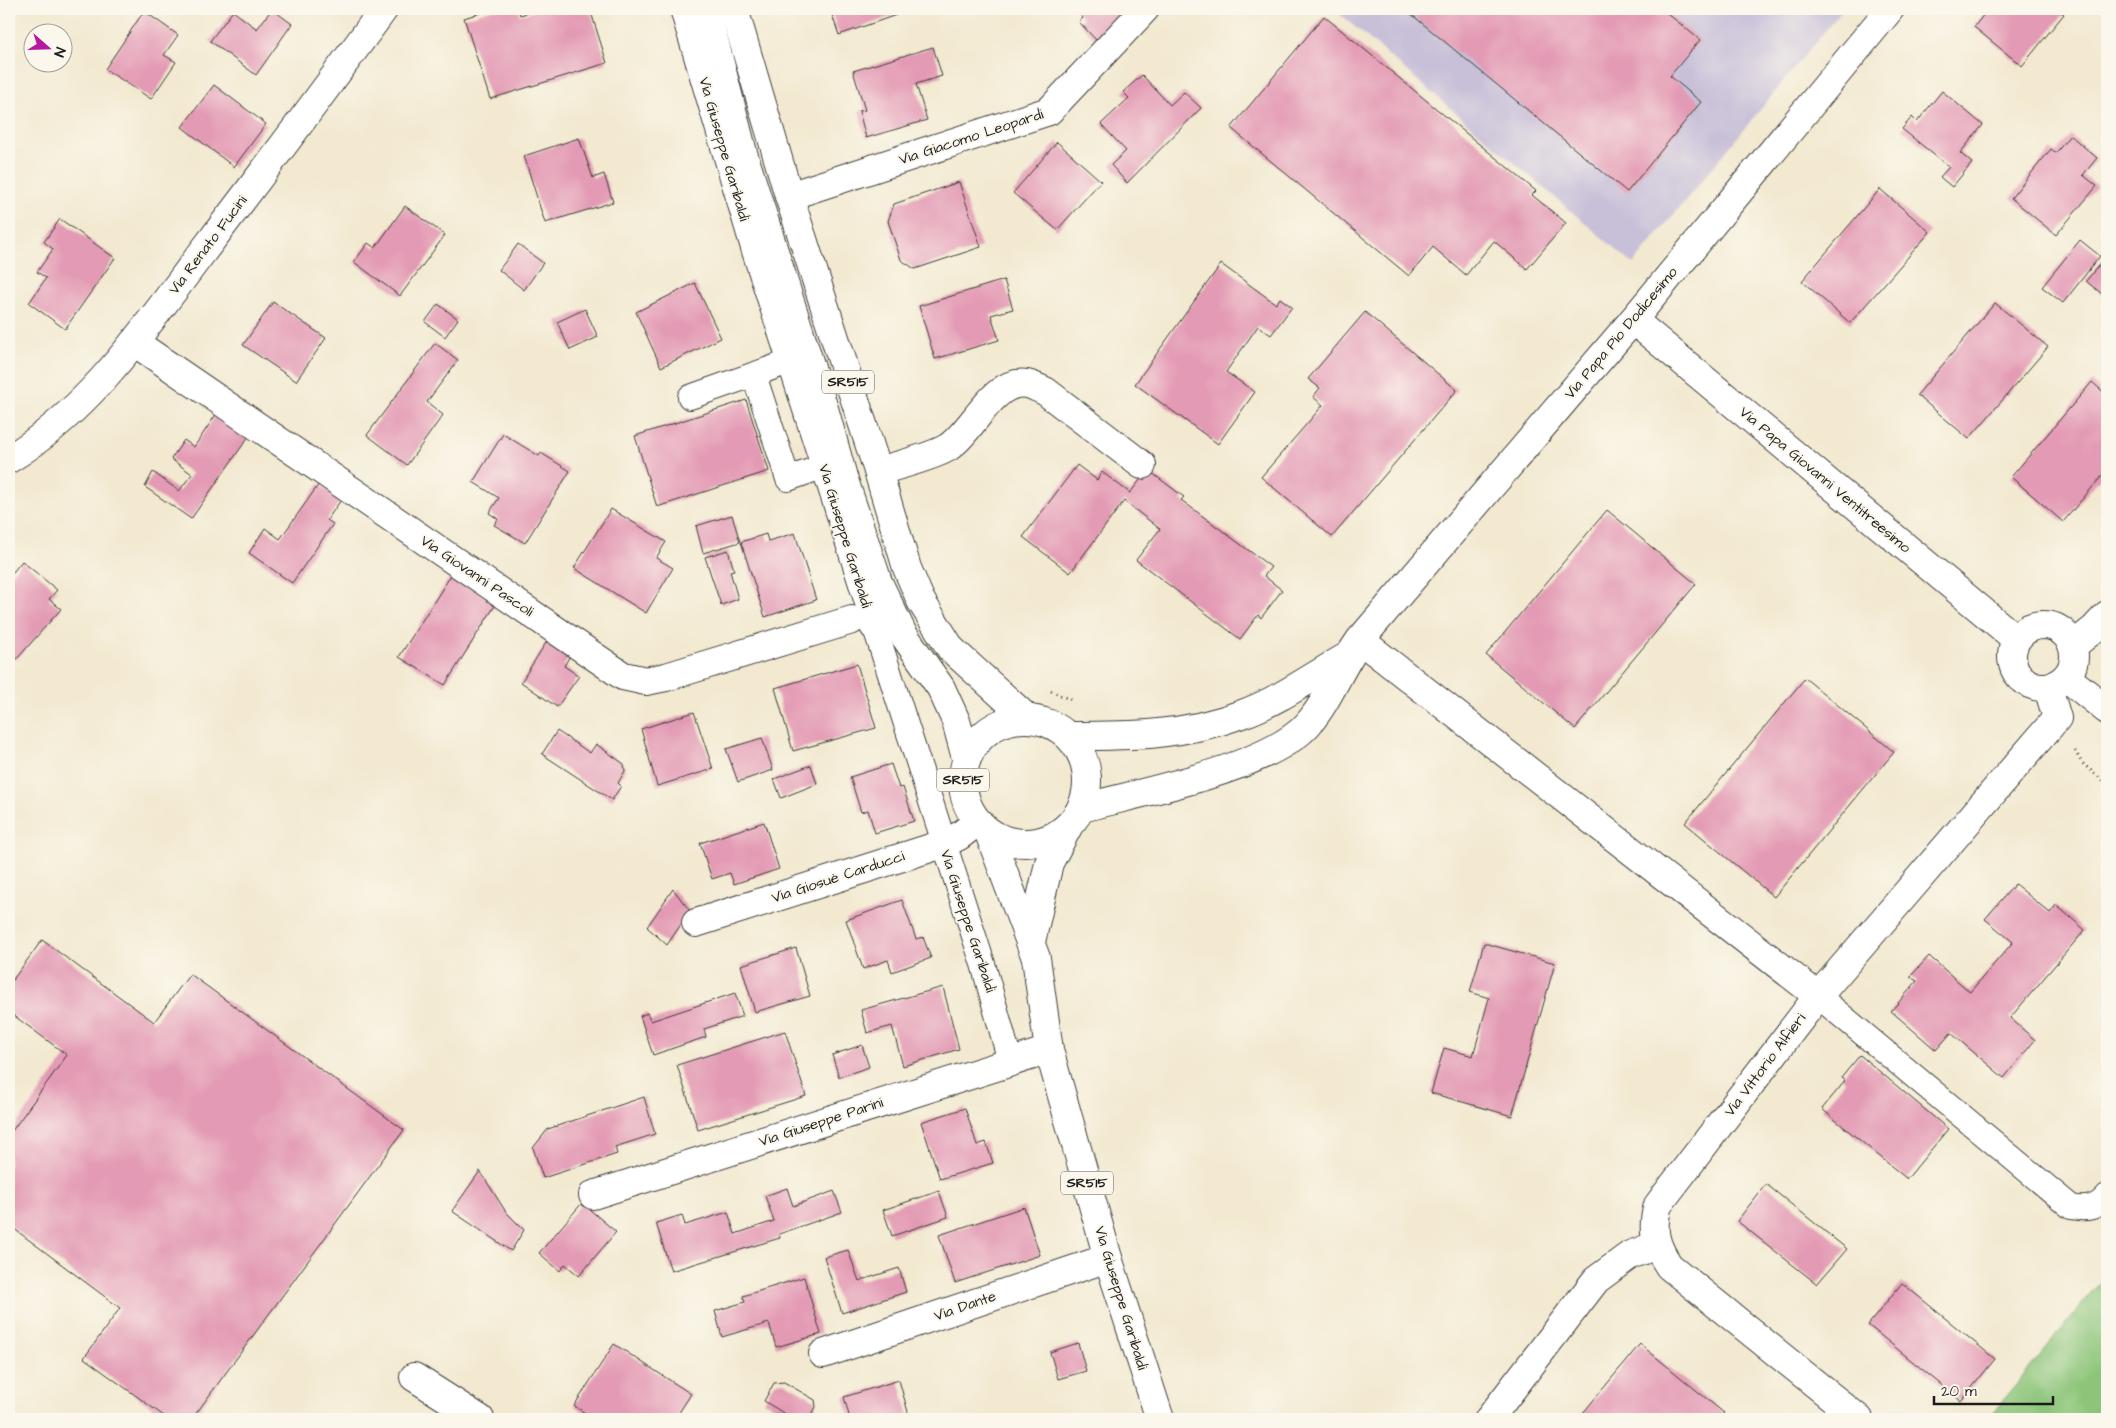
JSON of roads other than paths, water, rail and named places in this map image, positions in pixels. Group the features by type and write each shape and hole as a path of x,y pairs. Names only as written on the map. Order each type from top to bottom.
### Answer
{"street":[{"name":"Via Renato Fucini","path":"9,459 27,448 69,414 134,342 384,9"},
{"name":"Via Giuseppe Garibaldi","path":"706,9 798,359 831,464 878,582 873,621 941,688 956,721 966,758 962,789 982,828 1031,942 1036,958 1049,1050 1108,1258 1160,1419"},
{"name":"Via Giuseppe Garibaldi","path":"734,9 789,196 878,471 907,568 937,629 951,649 1027,718"},
{"name":"Via Giacomo Leopardi","path":"789,196 1049,111 1145,9"},
{"name":"Via Papa Pio Dodicesimo","path":"1075,817 1235,766 1286,742 1307,726 1324,704 1355,647 1633,320 1890,9"},
{"name":"Via Papa Giovanni Ventitreesimo","path":"1633,320 2016,639"},
{"name":"Via Giovanni Pascoli","path":"134,342 623,676 646,681 666,677 873,621"},
{"path":"878,471 946,448 959,439 995,395 1011,384 1028,384 1045,391 1142,465"},
{"path":"2074,645 2094,630 2107,615"},
{"path":"2057,682 2073,663 2074,645 2064,632 2053,627 2041,624 2028,628 2016,639 2012,649 2011,663 2017,676 2028,684 2057,682 2107,710"},
{"name":"Via Papa Pio Dodicesimo","path":"1069,736 1146,736 1203,727 1244,714 1355,647"},
{"path":"1355,647 1818,996"},
{"name":"Via Vittorio Alfieri","path":"1859,1419 1669,1266 1657,1244 1653,1222 1658,1206 1818,996 2057,718 2057,682"},
{"name":"Via Giuseppe Garibaldi","path":"966,758 980,736 1002,722 1027,718 1049,723 1069,736 1083,757 1087,783 1075,817 1049,862 1031,942"},
{"path":"982,828 1016,844 1044,841 1075,817"},
{"name":"Via Giosuè Carducci","path":"696,923 943,844 982,828"},
{"name":"Via Giuseppe Parini","path":"593,1195 1049,1050"},
{"path":"1489,1419 1596,1280 1630,1255 1657,1244"},
{"name":"Via Dante","path":"822,1354 1108,1258"},
{"path":"414,1377 480,1419"}],"lane":[{"name":"Via Giuseppe Garibaldi","path":"682,9 798,359"},
{"path":"690,397 798,359"},
{"path":"754,375 788,479 831,464"},
{"name":"Via Giuseppe Garibaldi","path":"873,621 983,964 1010,1062"},
{"path":"1818,996 2071,1207 2086,1210 2100,1204 2107,1196"}]}
